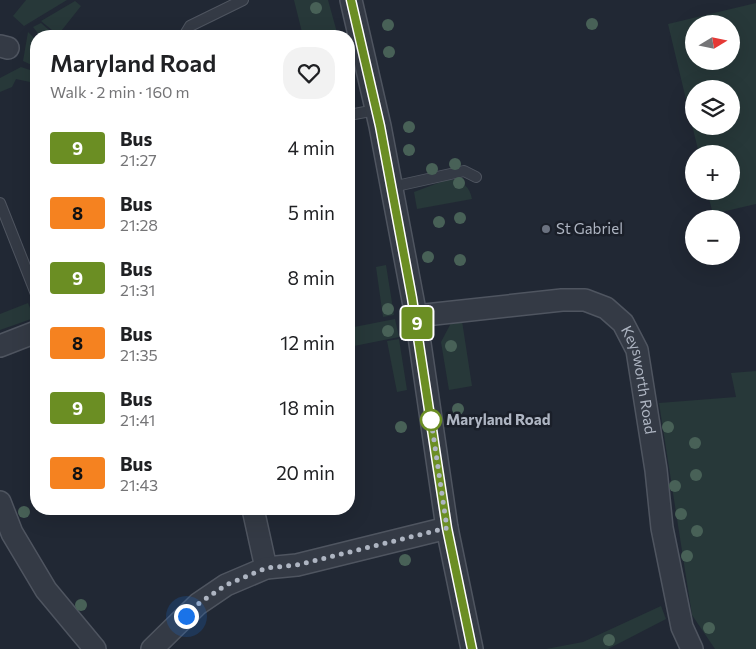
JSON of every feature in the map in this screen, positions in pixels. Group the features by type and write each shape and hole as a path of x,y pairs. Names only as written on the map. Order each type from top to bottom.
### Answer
{"street":[{"path":"351,0 392,187 416,316 447,528 472,649"},
{"name":"Keysworth Road","path":"416,316 562,300 585,300 606,308 622,323 637,350 656,470 662,528 682,627 692,649"},
{"path":"0,346 30,334"},
{"path":"0,502 12,533 46,590 95,649"},
{"path":"254,515 266,568"},
{"path":"152,649 198,604 226,585 266,568 297,565 447,528"}],"lane":[{"path":"188,30 190,26 243,0"},
{"path":"355,114 376,110"},
{"path":"392,187 464,171 476,177"},
{"path":"0,203 30,279"}],"shaded area":[{"path":"26,0 67,0 24,26 13,16"},
{"path":"294,0 328,0 336,30 302,30"},
{"path":"75,1 81,6 62,30 52,30 41,21"},
{"path":"756,3 756,204 730,210 712,210 709,200 740,200 740,145 697,145 694,135 740,135 740,80 685,80 685,95 668,24 685,20 685,70 740,70 740,15 706,15"},
{"path":"41,23 49,30 35,30 33,27"},
{"path":"28,32 30,34 30,64 23,61"},
{"path":"21,67 30,70 30,82 16,79 12,87 0,92 0,78"},
{"path":"446,180 456,180 464,184 469,190 472,199 417,209 414,192"},
{"path":"386,265 394,315 383,317 376,267"},
{"path":"28,303 30,308 30,319 0,330 0,314"},
{"path":"395,319 399,337 355,346 355,327"},
{"path":"462,321 472,386 449,390 441,342 451,323"},
{"path":"399,339 407,390 397,392 387,341"},
{"path":"756,371 756,649 715,649 692,615 659,403 736,397 731,373"},
{"path":"661,606 666,619 608,649 546,649 583,642"}],"bus line":[{"name":"9","path":"351,0 380,126 416,316 447,528 472,649"}],"place":[{"name":"St Gabriel","path":"546,229"},
{"name":"Maryland Road","path":"431,420"}],"route":[{"path":"186,616 198,604 226,585 266,568 297,565 447,528 430,413 431,420"}]}
